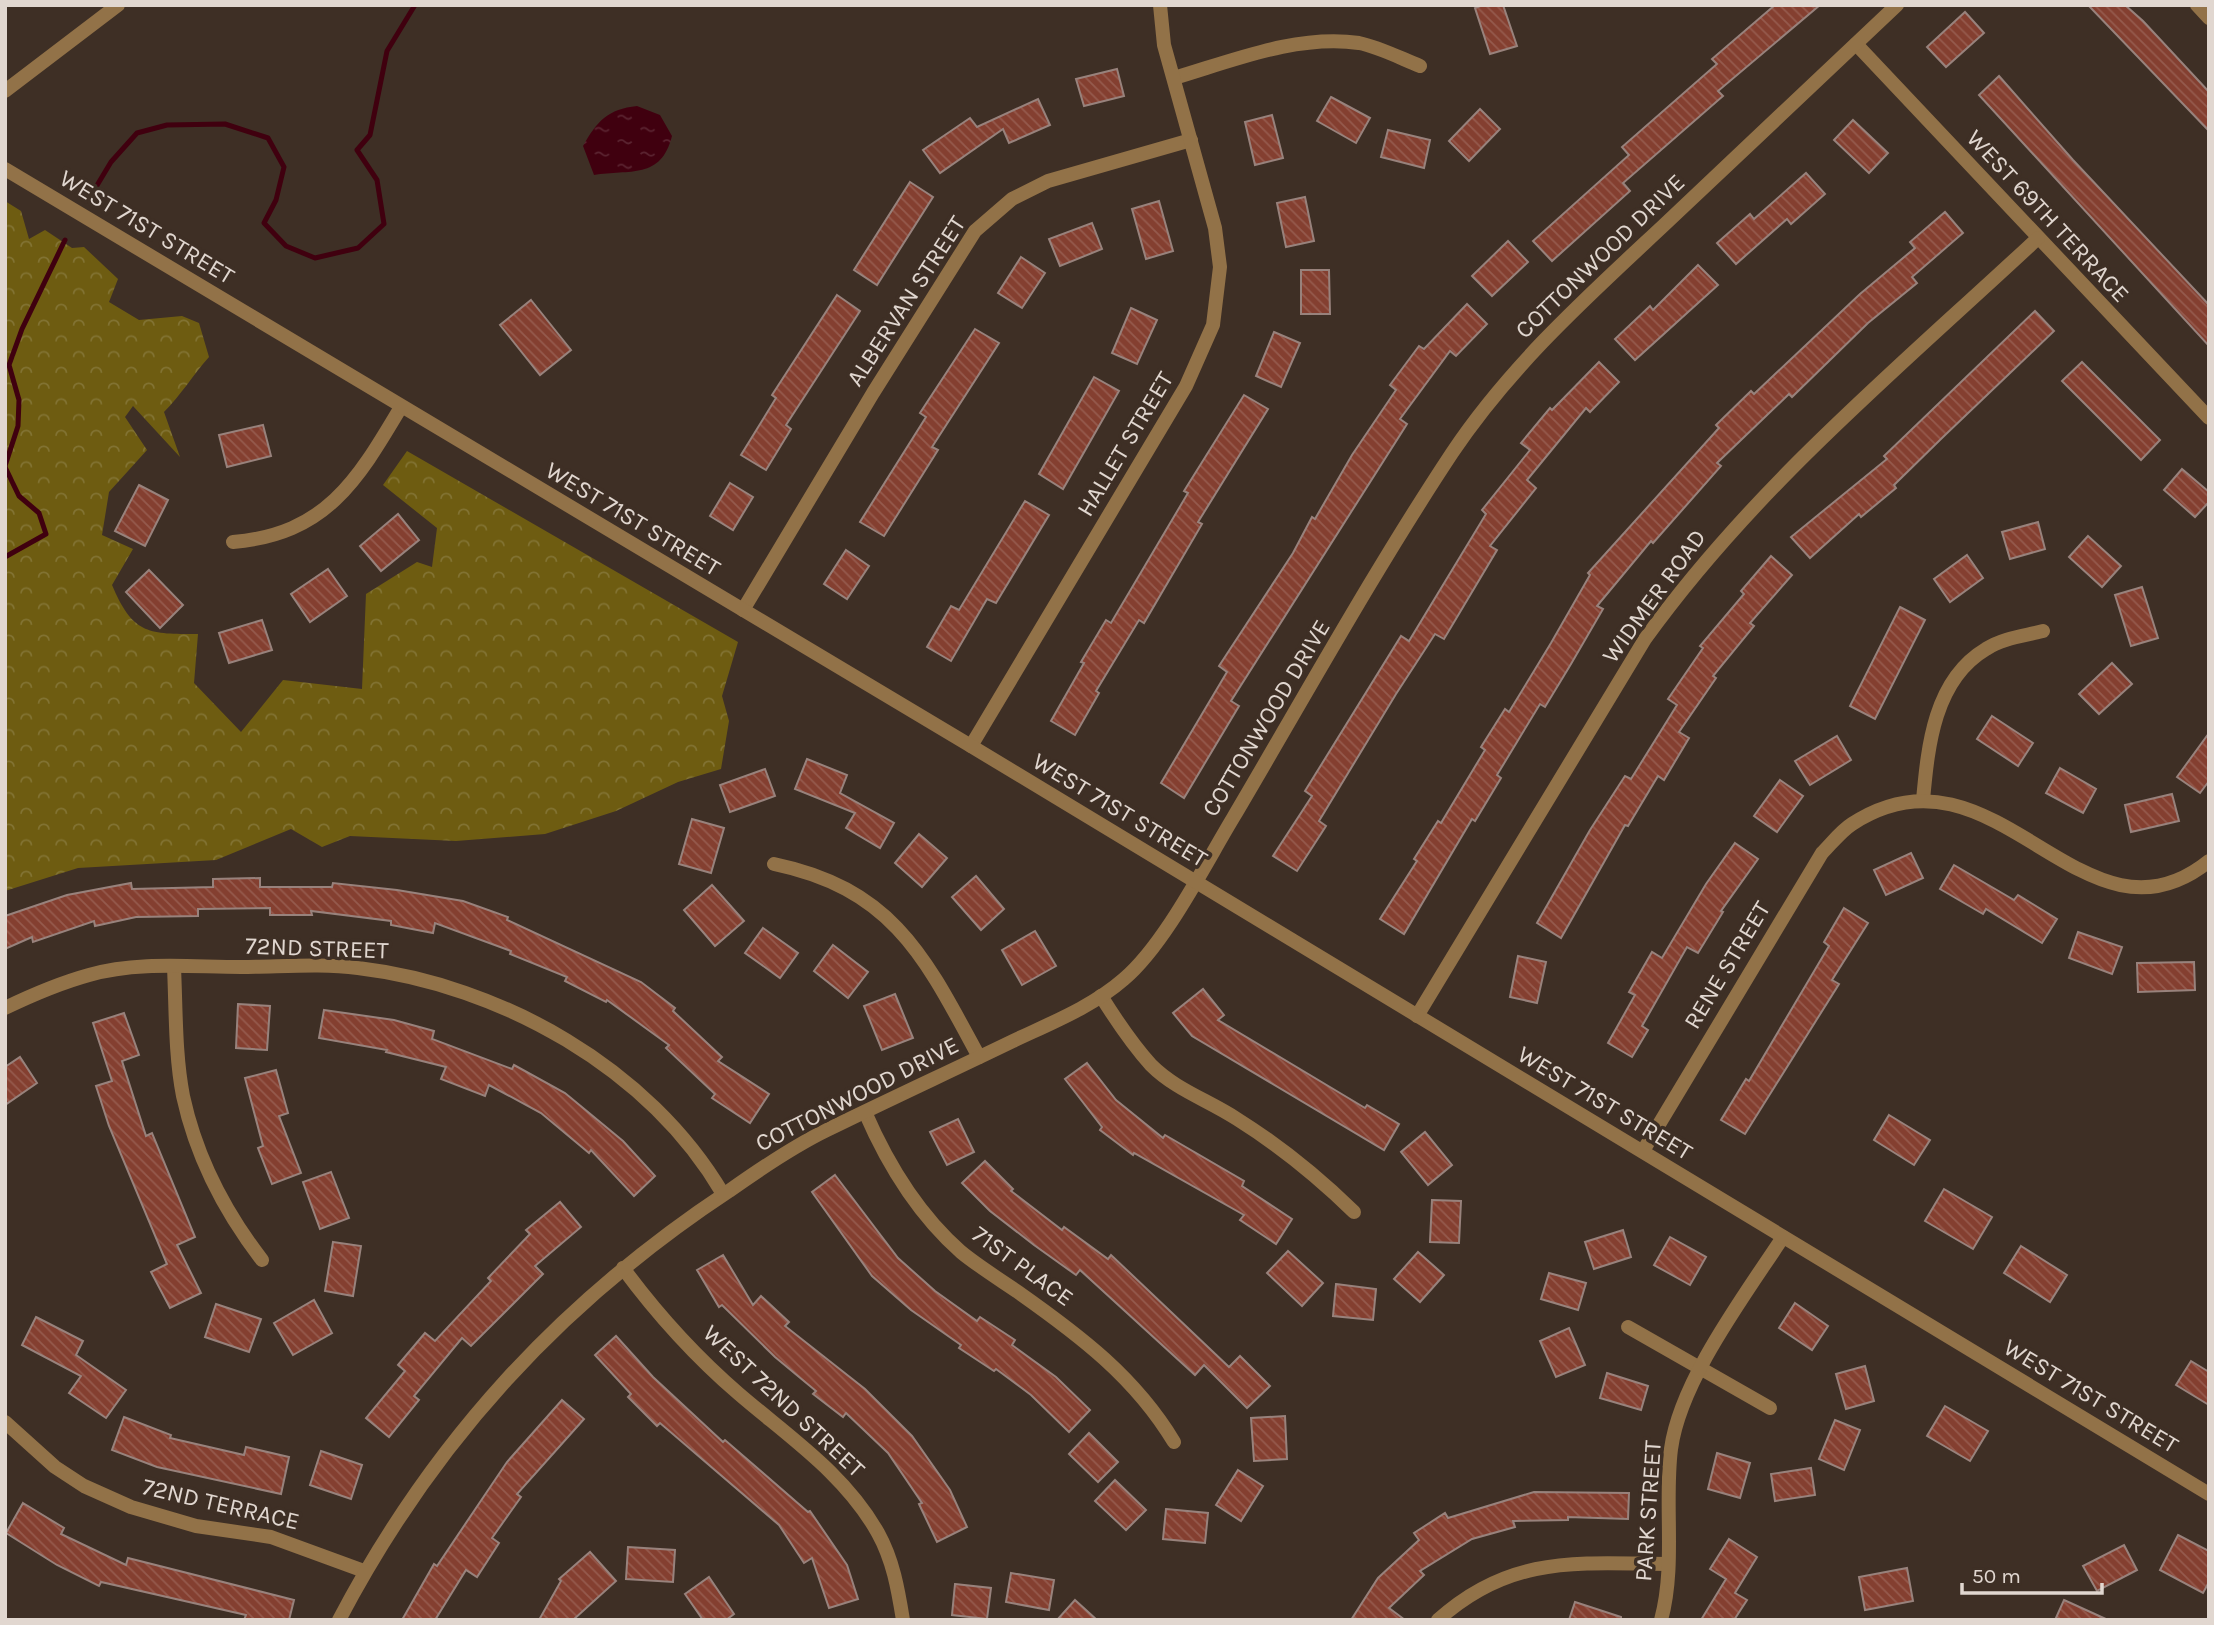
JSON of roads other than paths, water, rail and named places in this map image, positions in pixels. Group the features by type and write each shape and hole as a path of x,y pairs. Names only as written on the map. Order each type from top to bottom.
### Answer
{"street":[{"path":"5,91 118,5"},
{"path":"1160,5 1164,45 1191,140"},
{"name":"COTTONWOOD DRIVE","path":"339,1620 365,1571 429,1472 495,1391 566,1316 623,1268 723,1194 819,1134 1101,996 1127,977 1157,939 1195,881 1453,451 1494,396 1562,321 1897,5"},
{"path":"2197,5 2209,18"},
{"path":"1174,78 1297,44 1320,41 1361,44 1420,66"},
{"name":"WEST 69TH TERRACE","path":"1856,44 2209,418"},
{"name":"ALBERVAN STREET","path":"743,610 873,393 975,231 1012,199 1048,181 1191,140"},
{"name":"HALLET STREET","path":"971,746 1186,386 1208,344 1217,307 1220,267 1215,228 1191,140"},
{"name":"WEST 71ST STREET","path":"5,169 971,746 2209,1494"},
{"name":"WIDMER ROAD","path":"1417,1016 1645,639 1686,583 1777,482 2038,238"},
{"path":"233,542 268,539 302,524 338,499 352,483 401,407"},
{"path":"1923,800 1928,743 1938,710 1953,682 1985,649 2007,639 2043,631"},
{"name":"RENE STREET","path":"1643,1151 1822,853 1850,825 1867,816 1903,802 1951,802 1982,813 2092,877 2118,886 2154,889 2196,872 2209,861"},
{"path":"774,864 805,870 846,890 881,913 907,937 928,964 979,1057"},
{"name":"72ND STREET","path":"5,1008 91,974 141,967 355,967 403,975 450,988 509,1010 562,1037 632,1089 688,1143 723,1194"},
{"path":"174,967 183,1096 197,1142 221,1199 261,1260"},
{"path":"1101,996 1152,1066 1179,1088 1233,1117 1281,1149 1311,1171 1354,1212"},
{"name":"71ST PLACE","path":"865,1112 878,1142 928,1218 962,1252 1088,1343 1131,1383 1174,1442"},
{"name":"PARK STREET","path":"1661,1620 1667,1564 1671,1448 1684,1402 1731,1316 1783,1237"},
{"name":"WEST 72ND STREET","path":"623,1268 699,1356 848,1489 878,1533 893,1567 903,1620"},
{"path":"1628,1327 1770,1408"},
{"name":"72ND TERRACE","path":"5,1422 55,1467 84,1486 131,1507 196,1526 271,1537 365,1571"},
{"path":"1438,1620 1457,1602 1488,1584 1528,1569 1560,1563 1667,1564"}],"water":[{"path":"637,106 660,115 672,136 667,150 660,160 642,170 594,175 583,146 588,137 611,113"}],"waterway":[{"path":"96,187 111,162 137,133 167,125 225,124 268,138 284,167 276,200 264,223 286,246 315,258 358,248 384,224 377,180 357,150 370,135 387,51 415,5"},
{"path":"5,466 18,426 19,400 9,365 22,329 65,240"},
{"path":"5,467 19,496 39,513 46,534 5,557"}]}
